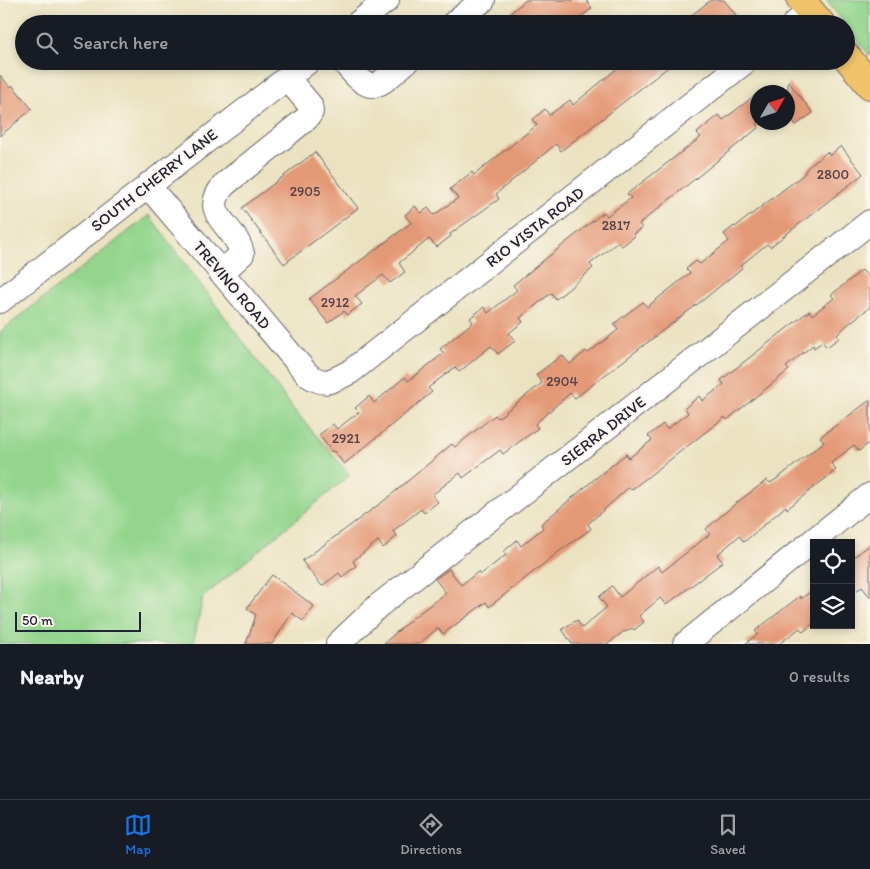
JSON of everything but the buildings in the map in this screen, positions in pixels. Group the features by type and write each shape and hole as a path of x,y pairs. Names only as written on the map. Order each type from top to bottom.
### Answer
{"main road":[{"path":"855,67 870,85"}],"street":[{"path":"465,15 483,0"},
{"path":"367,15 381,2"},
{"name":"SOUTH CHERRY LANE","path":"0,300 298,70"},
{"path":"350,70 360,82 369,86 378,85 396,70"},
{"name":"RIO VISTA ROAD","path":"319,382 327,383 350,372 735,70"},
{"path":"221,273 242,254 241,246 214,210 215,195 225,184 307,118 311,112 310,105 288,78"},
{"name":"TREVINO ROAD","path":"149,184 221,273 308,375 319,382"},
{"name":"SIERRA DRIVE","path":"338,644 378,606 870,222"},
{"path":"685,644 870,495"}],"green space":[{"path":"826,0 870,0 870,56 855,37 855,15 838,15"},
{"path":"149,215 294,410 350,475 203,597 193,644 0,644 0,332"}]}
